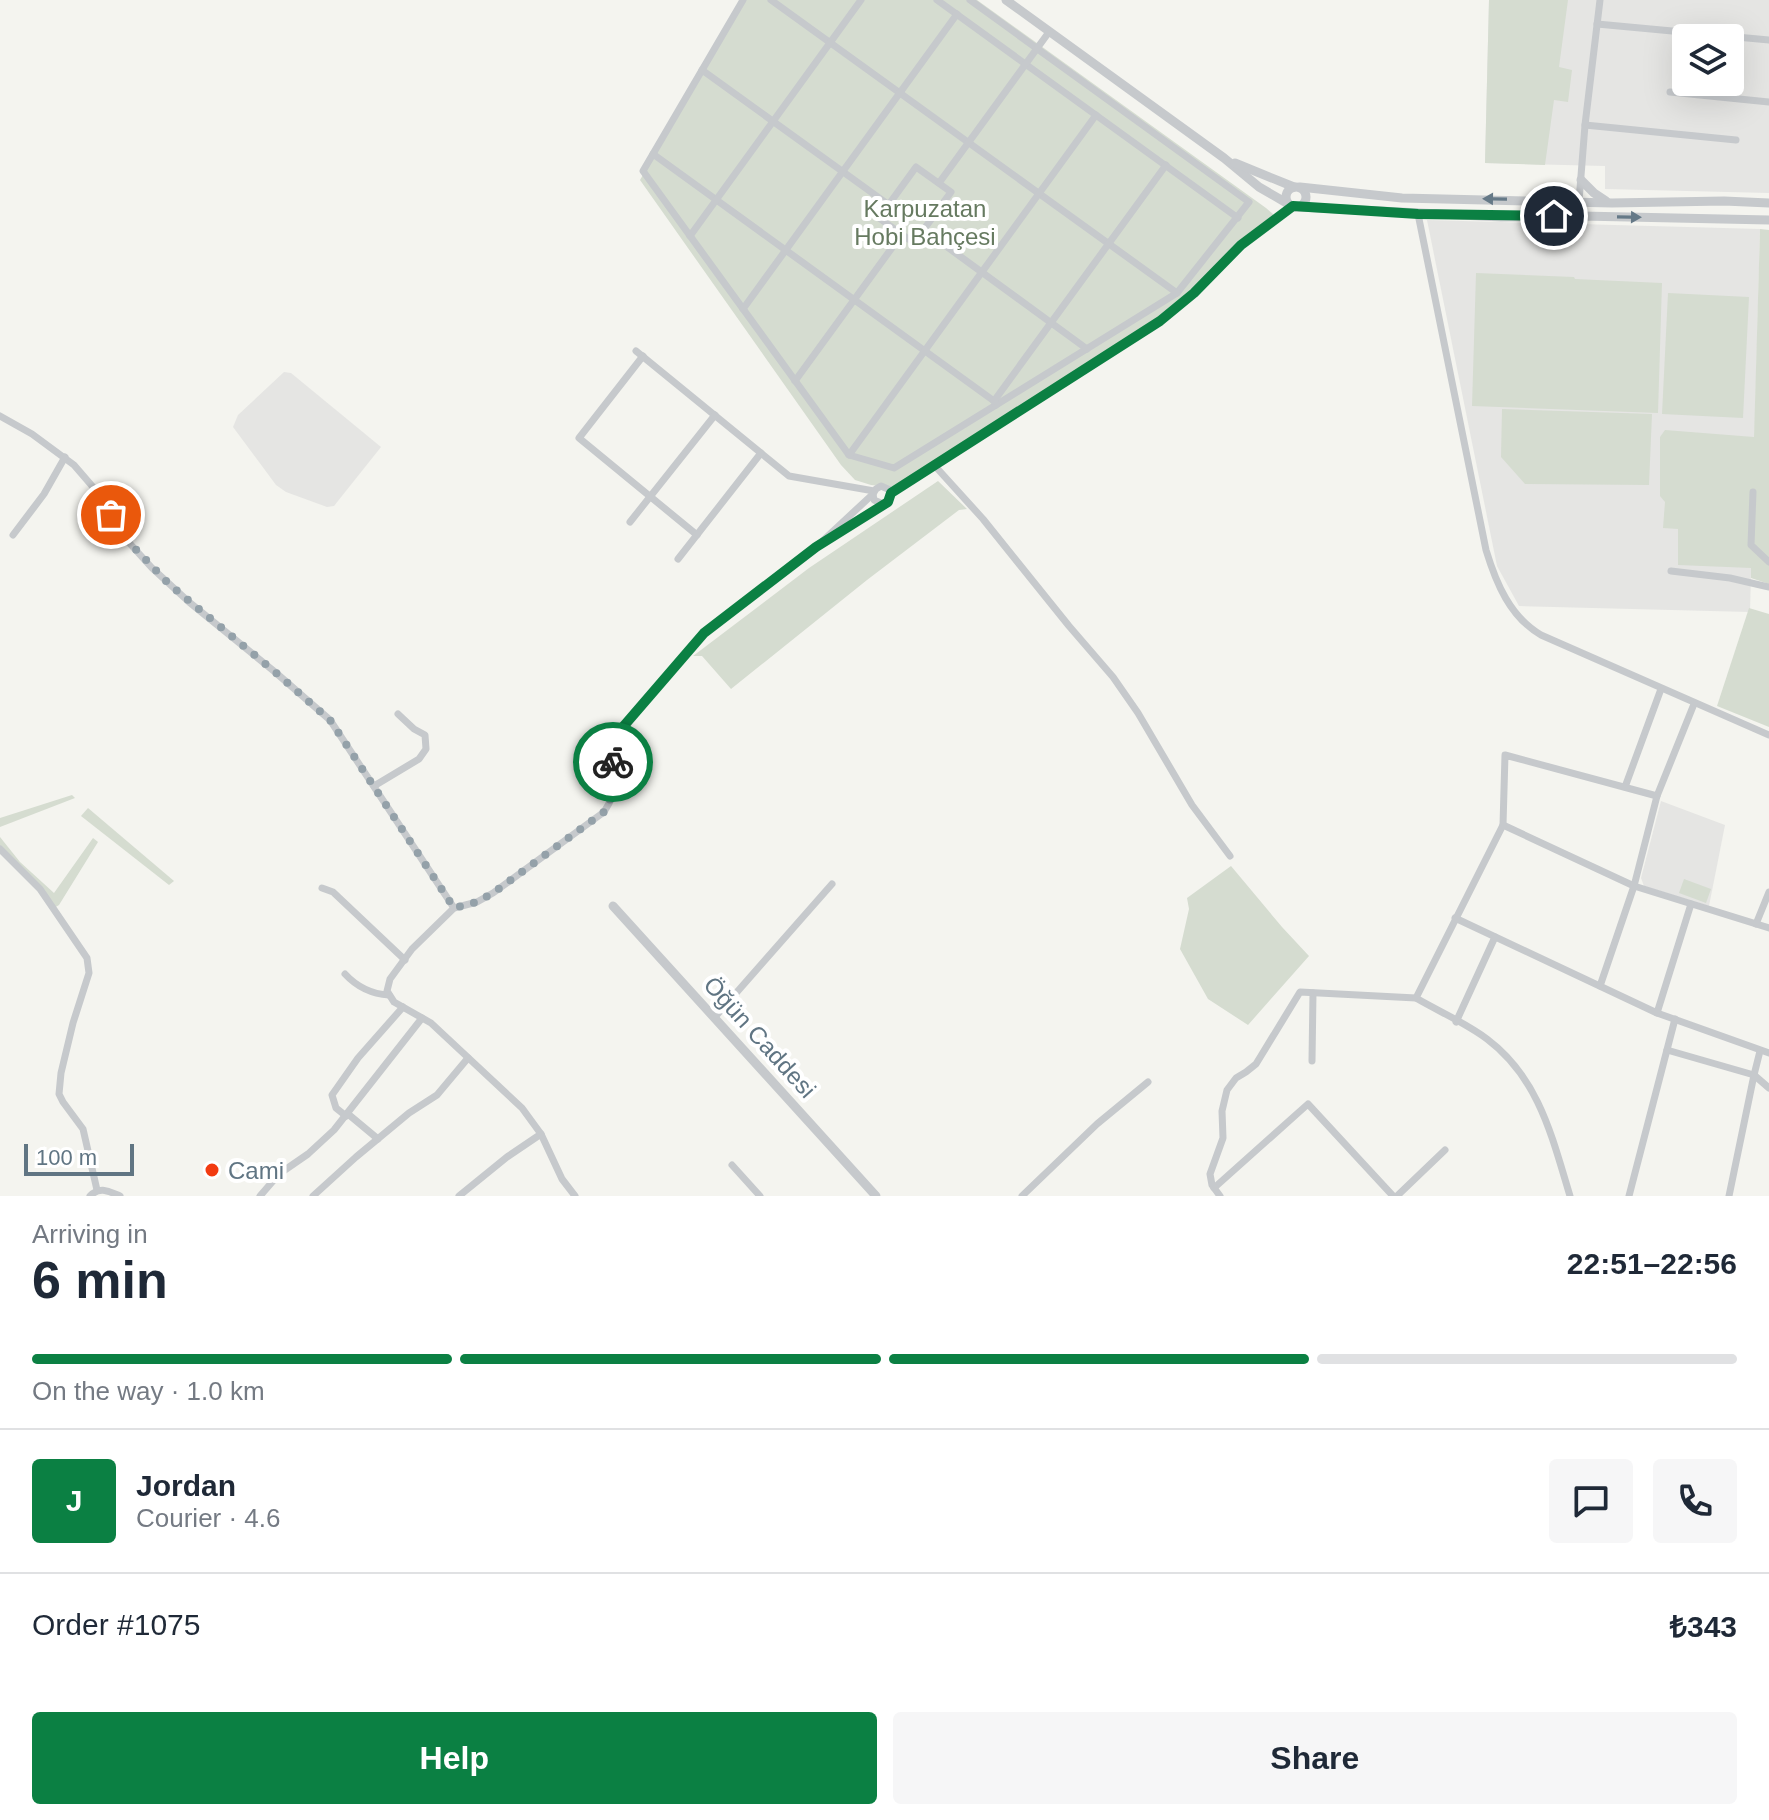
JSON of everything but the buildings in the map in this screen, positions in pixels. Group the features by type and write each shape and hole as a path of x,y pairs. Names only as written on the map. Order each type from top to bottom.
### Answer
{"street":[{"path":"743,0 643,171 849,455 894,468 1177,293 1249,202 970,0"},
{"path":"771,0 1177,293"},
{"path":"690,236 861,0"},
{"path":"937,0 1238,218"},
{"path":"1006,0 1224,158 1259,187 1294,206 1501,217 1769,220"},
{"path":"1581,216 1579,201 1585,125 1600,0"},
{"path":"743,309 957,14"},
{"path":"1597,24 1769,40"},
{"path":"939,183 1049,32"},
{"path":"702,70 889,205"},
{"path":"1670,92 1769,102"},
{"path":"849,455 1096,115"},
{"path":"1585,125 1736,140"},
{"path":"1143,149 1154,133"},
{"path":"653,154 995,403"},
{"path":"891,493 1160,321 1194,293 1241,245 1294,206 1304,203 1307,197 1305,191 1224,158"},
{"path":"995,403 1166,165"},
{"path":"916,167 951,192 914,243 879,218 889,205 916,167"},
{"path":"1581,180 1609,203"},
{"path":"1294,206 1286,199 1287,193 1297,187 1402,198 1769,203"},
{"path":"1418,214 1486,550 1501,589 1516,614 1533,631 1769,735"},
{"path":"924,230 1087,349"},
{"path":"795,381 902,234"},
{"path":"697,535 579,438 640,353 789,476 873,493"},
{"path":"630,522 715,415"},
{"path":"0,416 65,457 99,494 123,536 152,568 330,720 454,908"},
{"path":"678,559 761,453"},
{"path":"13,535 44,494 65,457"},
{"path":"935,466 983,519 1113,677 1192,805 1230,856"},
{"path":"575,1196 562,1179 541,1134 514,1099 431,1023 394,1002 389,995 388,983 412,949 454,908 477,902 493,893 604,812 616,784 612,748 616,735 704,633 816,547 890,500 891,493 881,486 816,547"},
{"path":"1753,492 1751,545 1769,562"},
{"path":"873,493 876,503 883,504"},
{"path":"1671,571 1730,578 1769,587"},
{"path":"1625,787 1661,689"},
{"path":"1600,986 1634,886 1657,796 1694,704"},
{"path":"374,786 419,759 425,752 425,735 398,714"},
{"path":"1416,998 1503,825 1505,755 1657,796"},
{"path":"1503,825 1634,886 1769,928"},
{"path":"0,849 40,889 83,950 88,963 87,978 61,1073 59,1094 83,1129 94,1193 106,1189 120,1196"},
{"path":"715,1017 832,884"},
{"path":"322,888 333,892 405,960"},
{"path":"1756,924 1769,892"},
{"path":"1657,1013 1691,904"},
{"name":"Öğün Caddesi","path":"613,906 876,1196"},
{"path":"1455,918 1657,1013 1765,1052 1754,1075 1729,1196"},
{"path":"1456,1022 1495,937"},
{"path":"345,974 367,991 389,995"},
{"path":"1220,1196 1211,1182 1210,1174 1223,1138 1222,1111 1229,1086 1256,1064 1300,992 1416,998 1497,1047 1530,1088 1545,1115 1570,1196"},
{"path":"1312,1061 1313,993"},
{"path":"378,1139 336,1108 332,1095 358,1058 403,1007"},
{"path":"260,1196 279,1174 308,1154 347,1115 422,1018"},
{"path":"1629,1196 1675,1019"},
{"path":"1667,1050 1754,1075 1769,1088"},
{"path":"313,1196 409,1113 437,1095 468,1058"},
{"path":"1022,1196 1097,1124 1148,1082"},
{"path":"1214,1188 1308,1104 1395,1196 1445,1150"},
{"path":"459,1196 541,1134"},
{"path":"732,1165 760,1196"}],"shaded area":[{"path":"1489,0 1769,0 1769,193 1605,189 1605,166 1485,163"},
{"path":"1427,220 1760,229 1750,612 1519,606 1497,566"},
{"path":"284,372 291,373 381,447 334,506 327,507 286,492 276,485 233,427 238,415"},
{"path":"1661,801 1725,825 1709,906 1644,886 1641,878"}],"green space":[{"name":"Karpuzatan Hobi Bahçesi","path":"746,0 977,0 1266,208 1273,214 1274,226 1242,241 1188,303 911,478 891,487 855,480 841,465 640,180"},
{"path":"1489,0 1568,0 1559,67 1572,70 1568,102 1554,100 1545,165 1485,163"},
{"path":"1760,229 1769,230 1769,584 1751,578 1751,568 1678,565 1678,529 1663,528 1665,502 1660,496 1660,437 1665,430 1754,437"},
{"path":"1476,273 1662,283 1658,413 1472,406"},
{"path":"1668,293 1749,297 1743,418 1662,414"},
{"path":"1502,409 1652,414 1649,485 1525,484 1501,457"},
{"path":"938,481 967,509 959,510 867,580 731,689 702,656 693,656 809,568"},
{"path":"1749,608 1769,614 1769,727 1717,706"},
{"path":"72,795 75,798 0,827 0,818"},
{"path":"88,808 174,881 169,885 81,816"},
{"path":"0,837 20,862 54,893 93,838 98,842 59,905 54,908 0,849"},
{"path":"1231,866 1309,956 1248,1025 1208,999 1180,949 1189,909 1187,898"},
{"path":"1684,879 1711,889 1706,903 1679,893"}],"way so far":[{"path":"111,515 123,536 170,585 330,720 454,908 470,905 493,893 604,812 615,789 613,762"}],"place":[{"name":"Cami","path":"212,1170"}],"route":[{"path":"613,762 612,744 616,735 704,633 816,547 886,504 891,493 1160,321 1194,293 1241,245 1293,206 1418,214 1554,216"}]}
